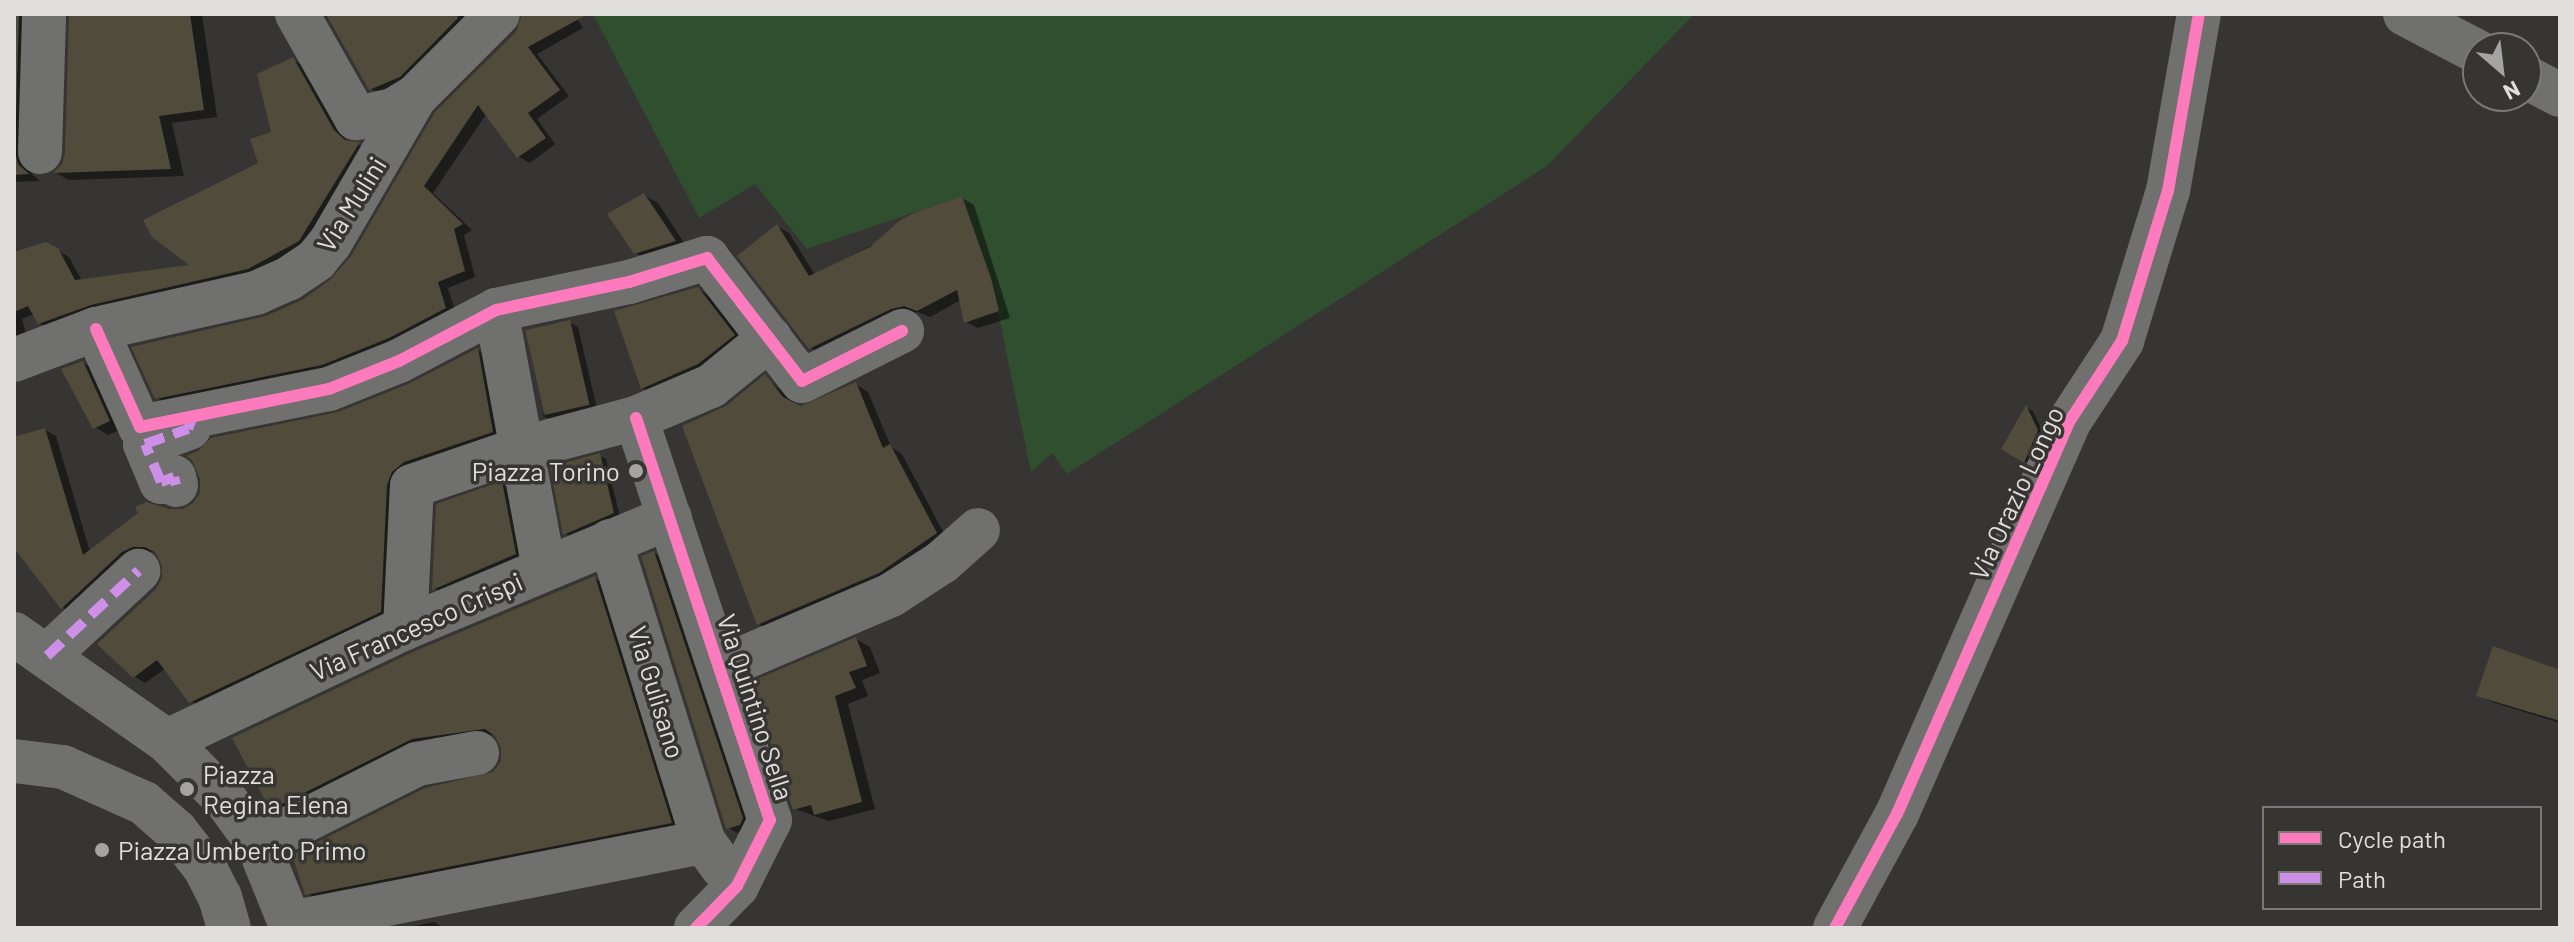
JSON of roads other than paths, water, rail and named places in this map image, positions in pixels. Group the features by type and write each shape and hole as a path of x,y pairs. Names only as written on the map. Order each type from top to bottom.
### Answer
{"street":[{"path":"40,152 44,14"},
{"path":"297,14 356,118 393,110 415,97"},
{"name":"Via Mulini","path":"14,360 96,329 256,293 288,279 316,260 330,243 415,97 498,14"},
{"name":"Via Orazio Longo","path":"1835,928 1897,814 2069,422 2122,341 2168,191 2199,14"},
{"path":"2405,14 2462,44"},
{"path":"2542,85 2560,95"},
{"path":"96,329 140,427 329,389 399,361 496,310 629,282 707,258 802,381 902,331"},
{"path":"496,310 544,569"},
{"path":"405,628 412,486 520,449 643,415 711,386 770,338"},
{"name":"Via Quintino Sella","path":"643,415 672,523 770,820 737,886 696,928"},
{"path":"176,485 174,477 161,482 145,444 188,429 193,417"},
{"name":"Via Francesco Crispi","path":"167,741 405,628 616,539 672,523"},
{"path":"720,668 891,595 942,562 978,530"},
{"name":"Via Gulisano","path":"616,539 704,842 737,886"},
{"path":"138,571 30,645 167,741 225,799 270,838 299,923 704,842"},
{"path":"270,838 417,764 477,753"},
{"path":"14,761 63,767 144,803 176,831 205,868 220,897 229,928"}],"place":[{"name":"Piazza Torino","path":"636,471"},
{"name":"Piazza Regina Elena","path":"187,789"},
{"name":"Piazza Umberto Primo","path":"102,850"}]}
